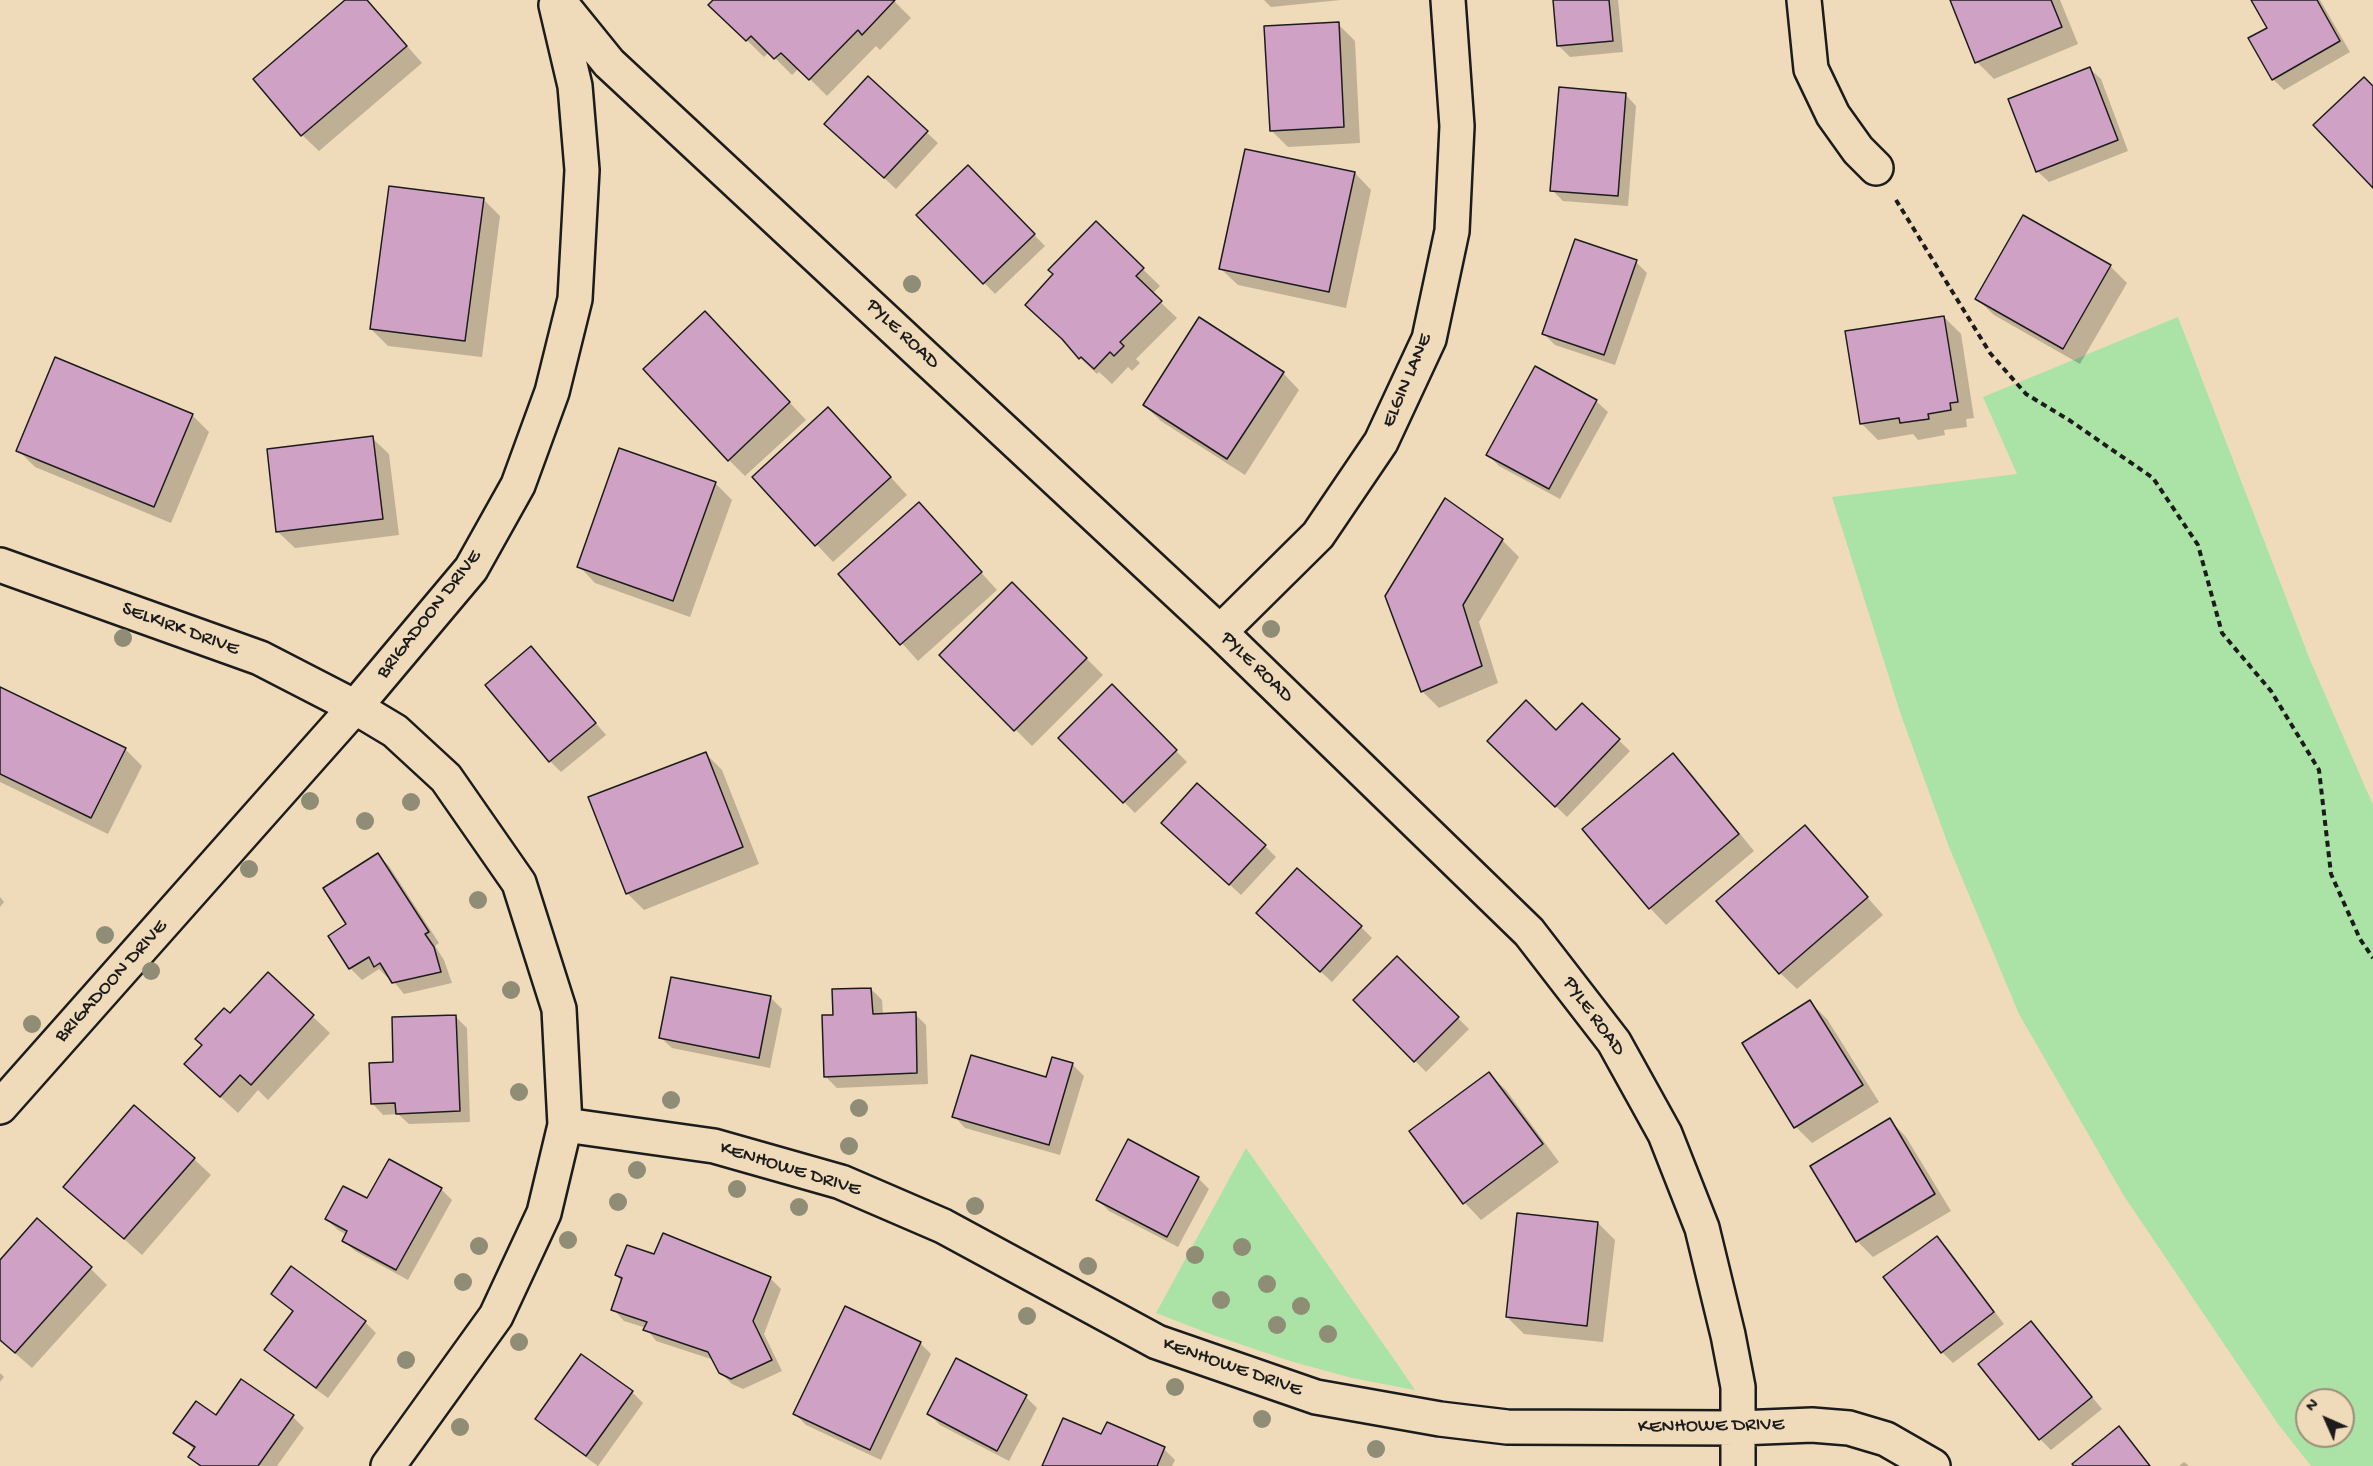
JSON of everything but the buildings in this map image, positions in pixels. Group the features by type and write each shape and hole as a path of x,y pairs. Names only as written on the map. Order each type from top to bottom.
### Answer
{"street":[{"name":"PYLE ROAD","path":"557,0 609,63 1220,632 1529,932 1614,1042 1665,1134 1702,1228 1738,1387 1738,1466"},
{"name":"BRIGADOON DRIVE","path":"0,1107 355,707 471,569 518,485 552,392 575,299 582,170 575,86 557,0"},
{"name":"ELGIN LANE","path":"1220,632 1318,535 1381,442 1429,339 1452,231 1457,126 1448,0"},
{"path":"1804,0 1811,69 1833,116 1858,150 1876,168"},
{"name":"SELKIRK DRIVE","path":"0,565 260,658 355,707 395,731 446,778 519,883 559,1009 565,1125 544,1213 496,1316 388,1466"},
{"name":"KENHOWE DRIVE","path":"565,1125 714,1146 841,1182 943,1226 1157,1342 1316,1397 1440,1419 1508,1427 1739,1428 1812,1425 1849,1428 1886,1439 1933,1466"}],"path":[{"path":"1876,168 1990,353 2026,394 2069,420 2153,478 2198,545 2222,633 2271,692 2319,770 2331,874 2360,939 2373,958"}],"green space":[{"path":"2178,317 2310,660 2373,805 2373,1466 2311,1466 2297,1448 2355,1448 2355,1388 2295,1388 2295,1446 2124,1196 2019,1014 1949,847 1901,715 1832,497 2017,474 1983,397"},
{"path":"1246,1148 1415,1390 1352,1378 1290,1361 1156,1313"}]}
